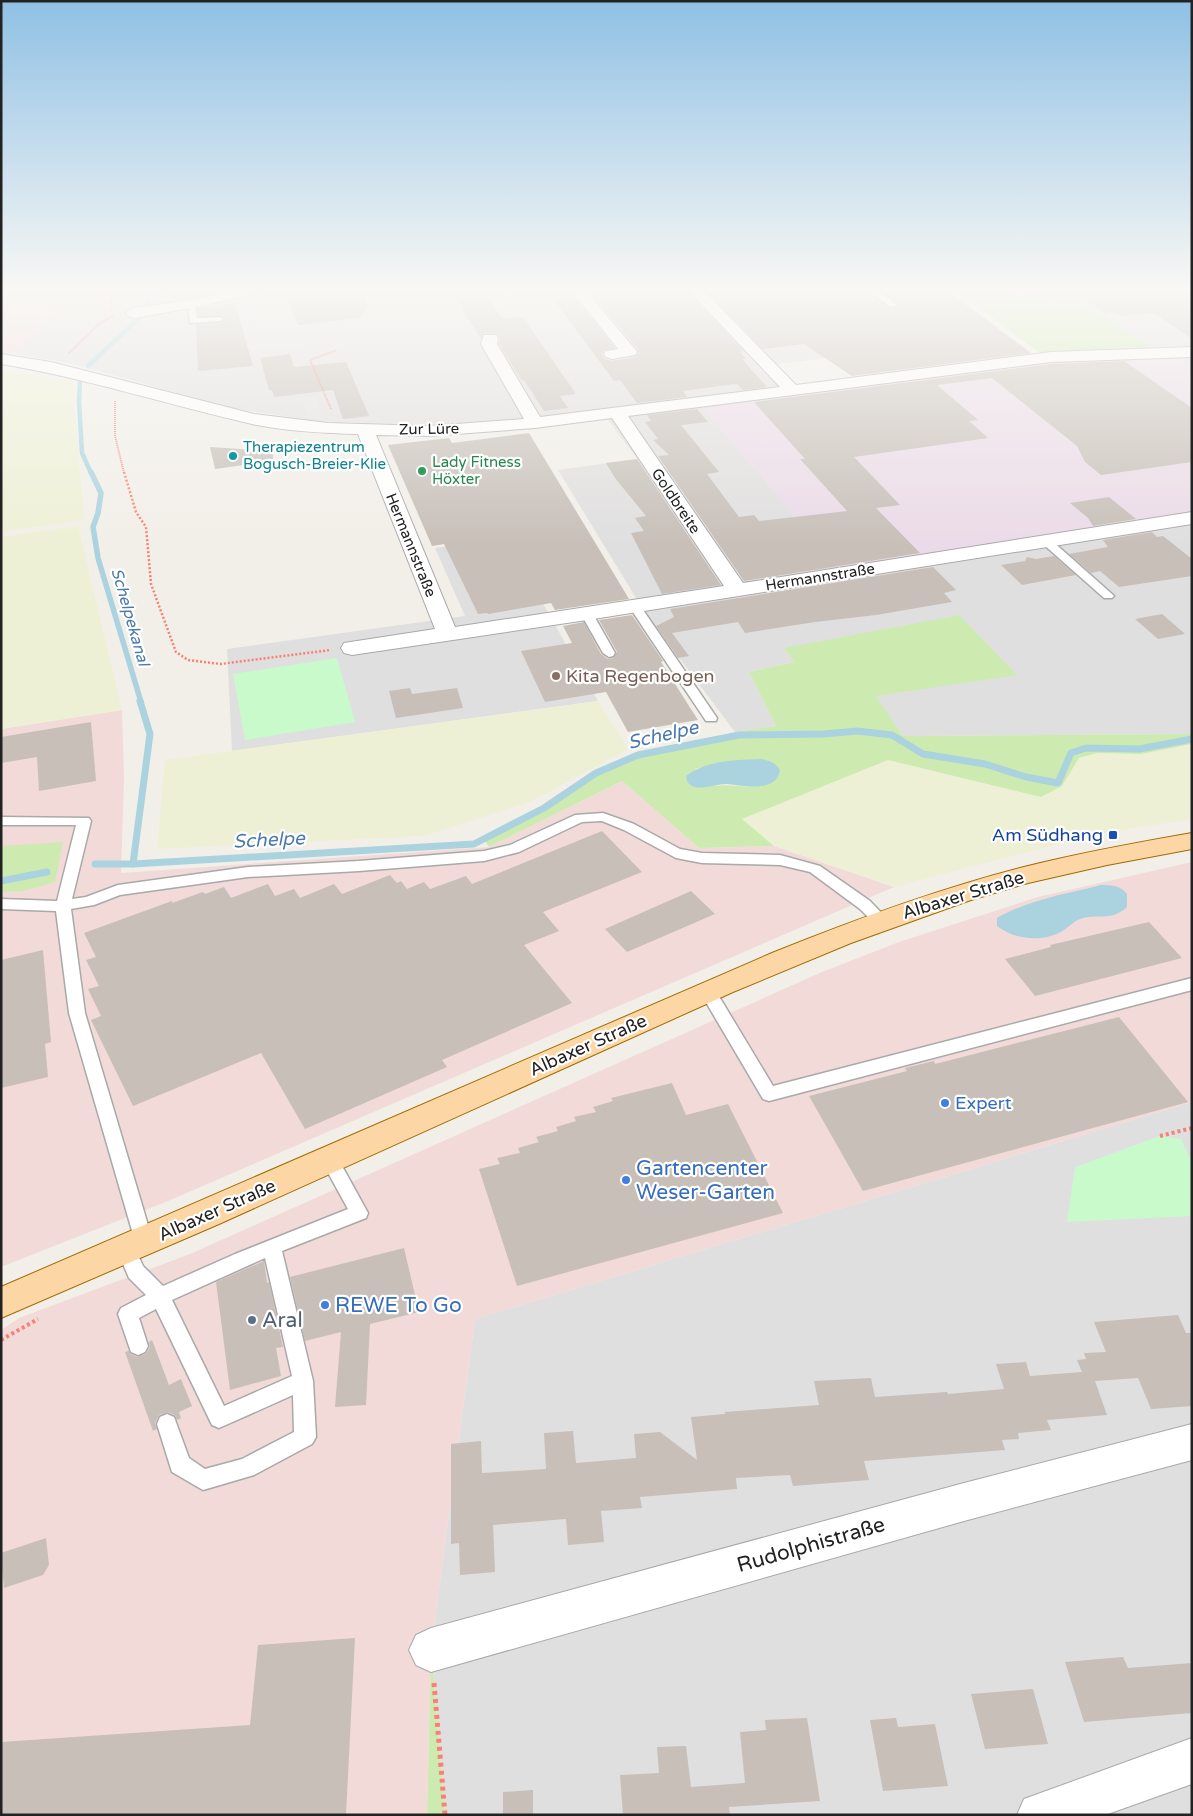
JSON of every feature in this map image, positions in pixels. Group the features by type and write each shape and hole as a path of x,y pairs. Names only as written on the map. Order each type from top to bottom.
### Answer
{"main road":[{"name":"Albaxer Straße","path":"1,1303 135,1246 708,992 881,921 1020,876 1113,854 1192,841"}],"street":[{"name":"Zur Lüre","path":"86,376 254,419 328,428 429,431 535,423 904,376"},
{"path":"507,376 535,423"},
{"path":"778,376 792,390"},
{"name":"Goldbreite","path":"616,412 737,590"},
{"name":"Hermannstraße","path":"366,430 408,540 447,633"},
{"name":"Hermannstraße","path":"352,648 587,614 1192,518"},
{"name":"Rudolphistraße","path":"431,1650 964,1502 1192,1442"},
{"path":"1040,1815 1192,1761"}],"lane":[{"path":"1047,542 1108,596"},
{"path":"635,606 711,718"},
{"path":"587,614 609,653"},
{"path":"1,904 63,906 89,900 118,890 248,872 484,856 514,848 580,818 603,817 629,827 676,853 702,858 780,860 815,869 865,905 881,921"},
{"path":"1,821 84,821 63,906 76,1013 135,1246 136,1272 160,1296 219,1418 303,1381"},
{"path":"708,992 769,1094 1192,984"},
{"path":"138,1346 128,1314 160,1296 272,1247 359,1213 330,1160"},
{"path":"167,1424 180,1465 203,1480 246,1468 305,1437 303,1381 272,1247"}],"path":[{"path":"317,376 331,409"},
{"path":"128,386 114,394 115,436 130,496 136,512 146,527 151,584 176,652 188,660 221,664 352,648"},
{"path":"1160,1136 1192,1128"},
{"path":"1,1340 40,1318"},
{"path":"431,1650 445,1815"}],"shaded area":[{"path":"116,376 772,376 783,388 599,411 472,424 393,424 318,421 230,408"},
{"path":"934,376 1192,376 1192,513 838,569 702,406"},
{"path":"316,397 323,418 309,420 302,398"},
{"path":"702,406 839,569 1192,513 1192,734 903,736 875,696 784,648 794,662 749,672 776,726 735,732 644,611 558,470 637,459 606,417"},
{"path":"506,538 598,701 232,751 227,649 465,616 435,548"},
{"path":"122,710 124,779 121,873 489,847 622,781 699,848 774,846 894,887 168,1201 1,1267 1,729"},
{"path":"1192,862 1192,1102 475,1319 431,1650 427,1815 1,1815 1,1330 19,1318 190,1254 822,972 899,942 1038,897"},
{"path":"1192,1102 1192,1815 445,1815 431,1650 475,1319"}],"green space":[{"path":"1,376 41,376 72,381 84,520 1,532"},
{"path":"78,526 122,710 1,729 1,537"},
{"path":"959,615 1017,675 876,696 903,736 1192,734 1192,744 1141,754 1097,753 1079,758 1062,786 1041,797 888,760 742,819 774,846 699,848 622,781 489,847 484,840 533,817 596,775 637,757 735,739 735,732 776,726 749,672 794,662 784,648","holes":["727,761 770,782 755,786 715,786 695,769"]},
{"path":"337,658 355,722 245,740 233,674"},
{"path":"598,701 629,749 530,802 424,836 157,849 165,760"},
{"path":"1192,744 1192,819 1098,834 894,887 774,846 742,819 888,760 1041,797 1062,786 1078,759 1097,753 1141,754"},
{"path":"63,842 55,882 24,891 1,892 1,846"},
{"path":"1160,1136 1181,1139 1192,1162 1192,1216 1067,1222 1075,1167"},
{"path":"431,1650 445,1815 427,1815"}],"water":[{"path":"761,759 772,762 780,770 777,778 766,785 726,784 702,788 691,786 686,776 712,764"},
{"path":"1101,885 1115,886 1124,891 1127,894 1127,907 1111,916 1080,919 1064,930 1048,937 1021,937 1004,931 997,926 997,918 1021,907 1047,898"}],"building":[{"path":"265,376 352,376 369,416 343,419 333,390 274,397 272,390 269,390"},
{"path":"519,376 563,376 576,394 560,396 568,408 544,411 524,380 522,381"},
{"path":"610,376 757,376 767,387 743,390 735,384 683,391 687,397 637,403 620,380 614,381"},
{"path":"959,376 1145,376 1192,408 1192,462 1101,475 1085,462 1077,446 992,378 937,385 978,420 969,421 988,438 854,457 900,505 876,508 920,553 744,581 658,456 669,455 653,440 658,439 645,422 651,421 647,415 697,409 708,422 681,425 719,472 707,474 739,517 754,515 759,521 847,511 800,459 805,459 754,402"},
{"path":"529,433 629,599 555,610 551,603 478,614 444,544 432,546 388,445 449,438 452,443"},
{"name":"Therapiezentrum Bogusch-Breier-Klie","path":"210,447 273,451 273,461 215,469"},
{"path":"637,459 721,585 662,594 631,533 644,531 635,518 646,516 615,478 606,463"},
{"path":"1109,497 1136,519 1093,526 1088,518 1070,503"},
{"path":"1152,532 1157,537 1163,536 1192,559 1192,576 1119,587 1100,571 1091,573 1069,554 1108,547 1103,540"},
{"path":"1054,556 1076,575 1022,585 1001,565 1025,561 1027,557 1036,559"},
{"path":"933,567 956,590 944,593 952,602 876,615 745,633 738,622 672,633 689,656 678,658 656,626 674,617 670,609"},
{"path":"1162,614 1185,634 1158,639 1135,619"},
{"path":"632,615 663,661 661,662 698,720 628,732 606,692 545,702 521,651 572,643 563,626 584,622 601,654 608,659 613,658 617,652 599,620"},
{"path":"410,688 412,694 457,688 463,708 396,718 389,691"},
{"path":"91,722 96,781 39,791 37,757 1,763 1,737"},
{"path":"602,831 642,872 543,912 559,931 524,945 572,1003 442,1060 447,1067 305,1129 261,1053 133,1106 91,1020 101,1016 88,989 99,986 86,960 96,957 84,933 172,901 172,903 224,887 231,898 268,884 275,896 294,889 300,898 334,884 342,894 390,875 397,883 401,881 407,889 424,882 430,889 466,876 472,884"},
{"path":"691,891 715,914 627,952 605,929"},
{"path":"1149,922 1182,958 1035,996 1005,959 1051,947 1050,945"},
{"path":"43,950 51,1042 45,1044 48,1077 1,1088 1,960"},
{"path":"1119,1017 1188,1102 863,1191 809,1096 907,1071 905,1068 934,1061 935,1064"},
{"path":"672,1083 686,1115 728,1104 783,1213 517,1286 479,1169 500,1164 497,1158 520,1153 518,1148 539,1142 536,1137 558,1131 556,1127 576,1121 574,1117 596,1112 593,1107 613,1101 611,1098"},
{"path":"404,1248 419,1312 370,1324 366,1405 335,1407 341,1332 305,1341 290,1277"},
{"path":"264,1261 267,1283 269,1282 283,1347 276,1348 281,1376 230,1390 216,1282"},
{"path":"1178,1315 1186,1333 1192,1333 1192,1406 1151,1409 1138,1378 1095,1381 1107,1415 1047,1420 1051,1430 1018,1433 1019,1439 1002,1440 1005,1450 864,1461 869,1480 793,1486 790,1475 736,1478 737,1489 640,1497 642,1508 601,1511 604,1542 568,1545 566,1519 493,1525 495,1572 460,1575 459,1543 451,1544 451,1444 481,1441 482,1473 546,1469 544,1433 573,1431 576,1463 636,1458 634,1434 660,1432 697,1460 691,1417 725,1414 725,1412 819,1405 814,1381 871,1378 875,1397 947,1392 948,1394 1004,1389 996,1364 1026,1362 1030,1376 1082,1372 1077,1360 1086,1359 1084,1353 1106,1352 1094,1322"},
{"path":"152,1340 169,1385 181,1379 192,1406 179,1412 181,1418 177,1420 175,1415 168,1412 159,1415 155,1423 157,1429 153,1431 125,1352 129,1351 130,1354 137,1357 146,1354 150,1347 149,1342"},
{"path":"46,1538 49,1565 43,1575 4,1588 1,1553"},
{"path":"355,1638 346,1815 1,1815 1,1742 250,1725 258,1645"},
{"path":"1123,1657 1128,1668 1192,1663 1192,1713 1084,1722 1065,1662"},
{"path":"1033,1689 1048,1744 985,1749 971,1694"},
{"path":"807,1718 820,1801 729,1807 730,1815 623,1815 620,1775 659,1773 657,1747 686,1746 691,1787 745,1783 740,1732 766,1730 765,1720"},
{"path":"896,1718 898,1727 935,1724 948,1786 883,1791 870,1720"},
{"path":"533,1790 533,1815 503,1815 503,1792"}],"waterway":[{"name":"Schelpekanal","path":"80,380 79,402 82,453 91,473"},
{"name":"Schelpekanal","path":"91,472 101,493 98,513 93,527 98,558 141,702"},
{"name":"Schelpekanal","path":"133,864 150,734 140,701"},
{"name":"Schelpe","path":"133,864 474,844 544,808 596,773 638,755 739,735 824,734 857,731 892,735 923,754 985,764 1026,777 1058,783 1071,753 1086,748 1139,749 1192,739"},
{"path":"95,864 133,864"},
{"path":"1,881 47,872"}],"place":[{"name":"Therapiezentrum Bogusch-Breier-Klie","path":"233,456"},
{"name":"Lady Fitness Höxter","path":"422,471"},
{"name":"Kita Regenbogen","path":"556,676"},
{"name":"Am Südhang","path":"1113,835"},
{"name":"Expert","path":"945,1103"},
{"name":"Gartencenter Weser-Garten","path":"626,1180"},
{"name":"REWE To Go","path":"325,1305"},
{"name":"Aral","path":"252,1320"}]}
